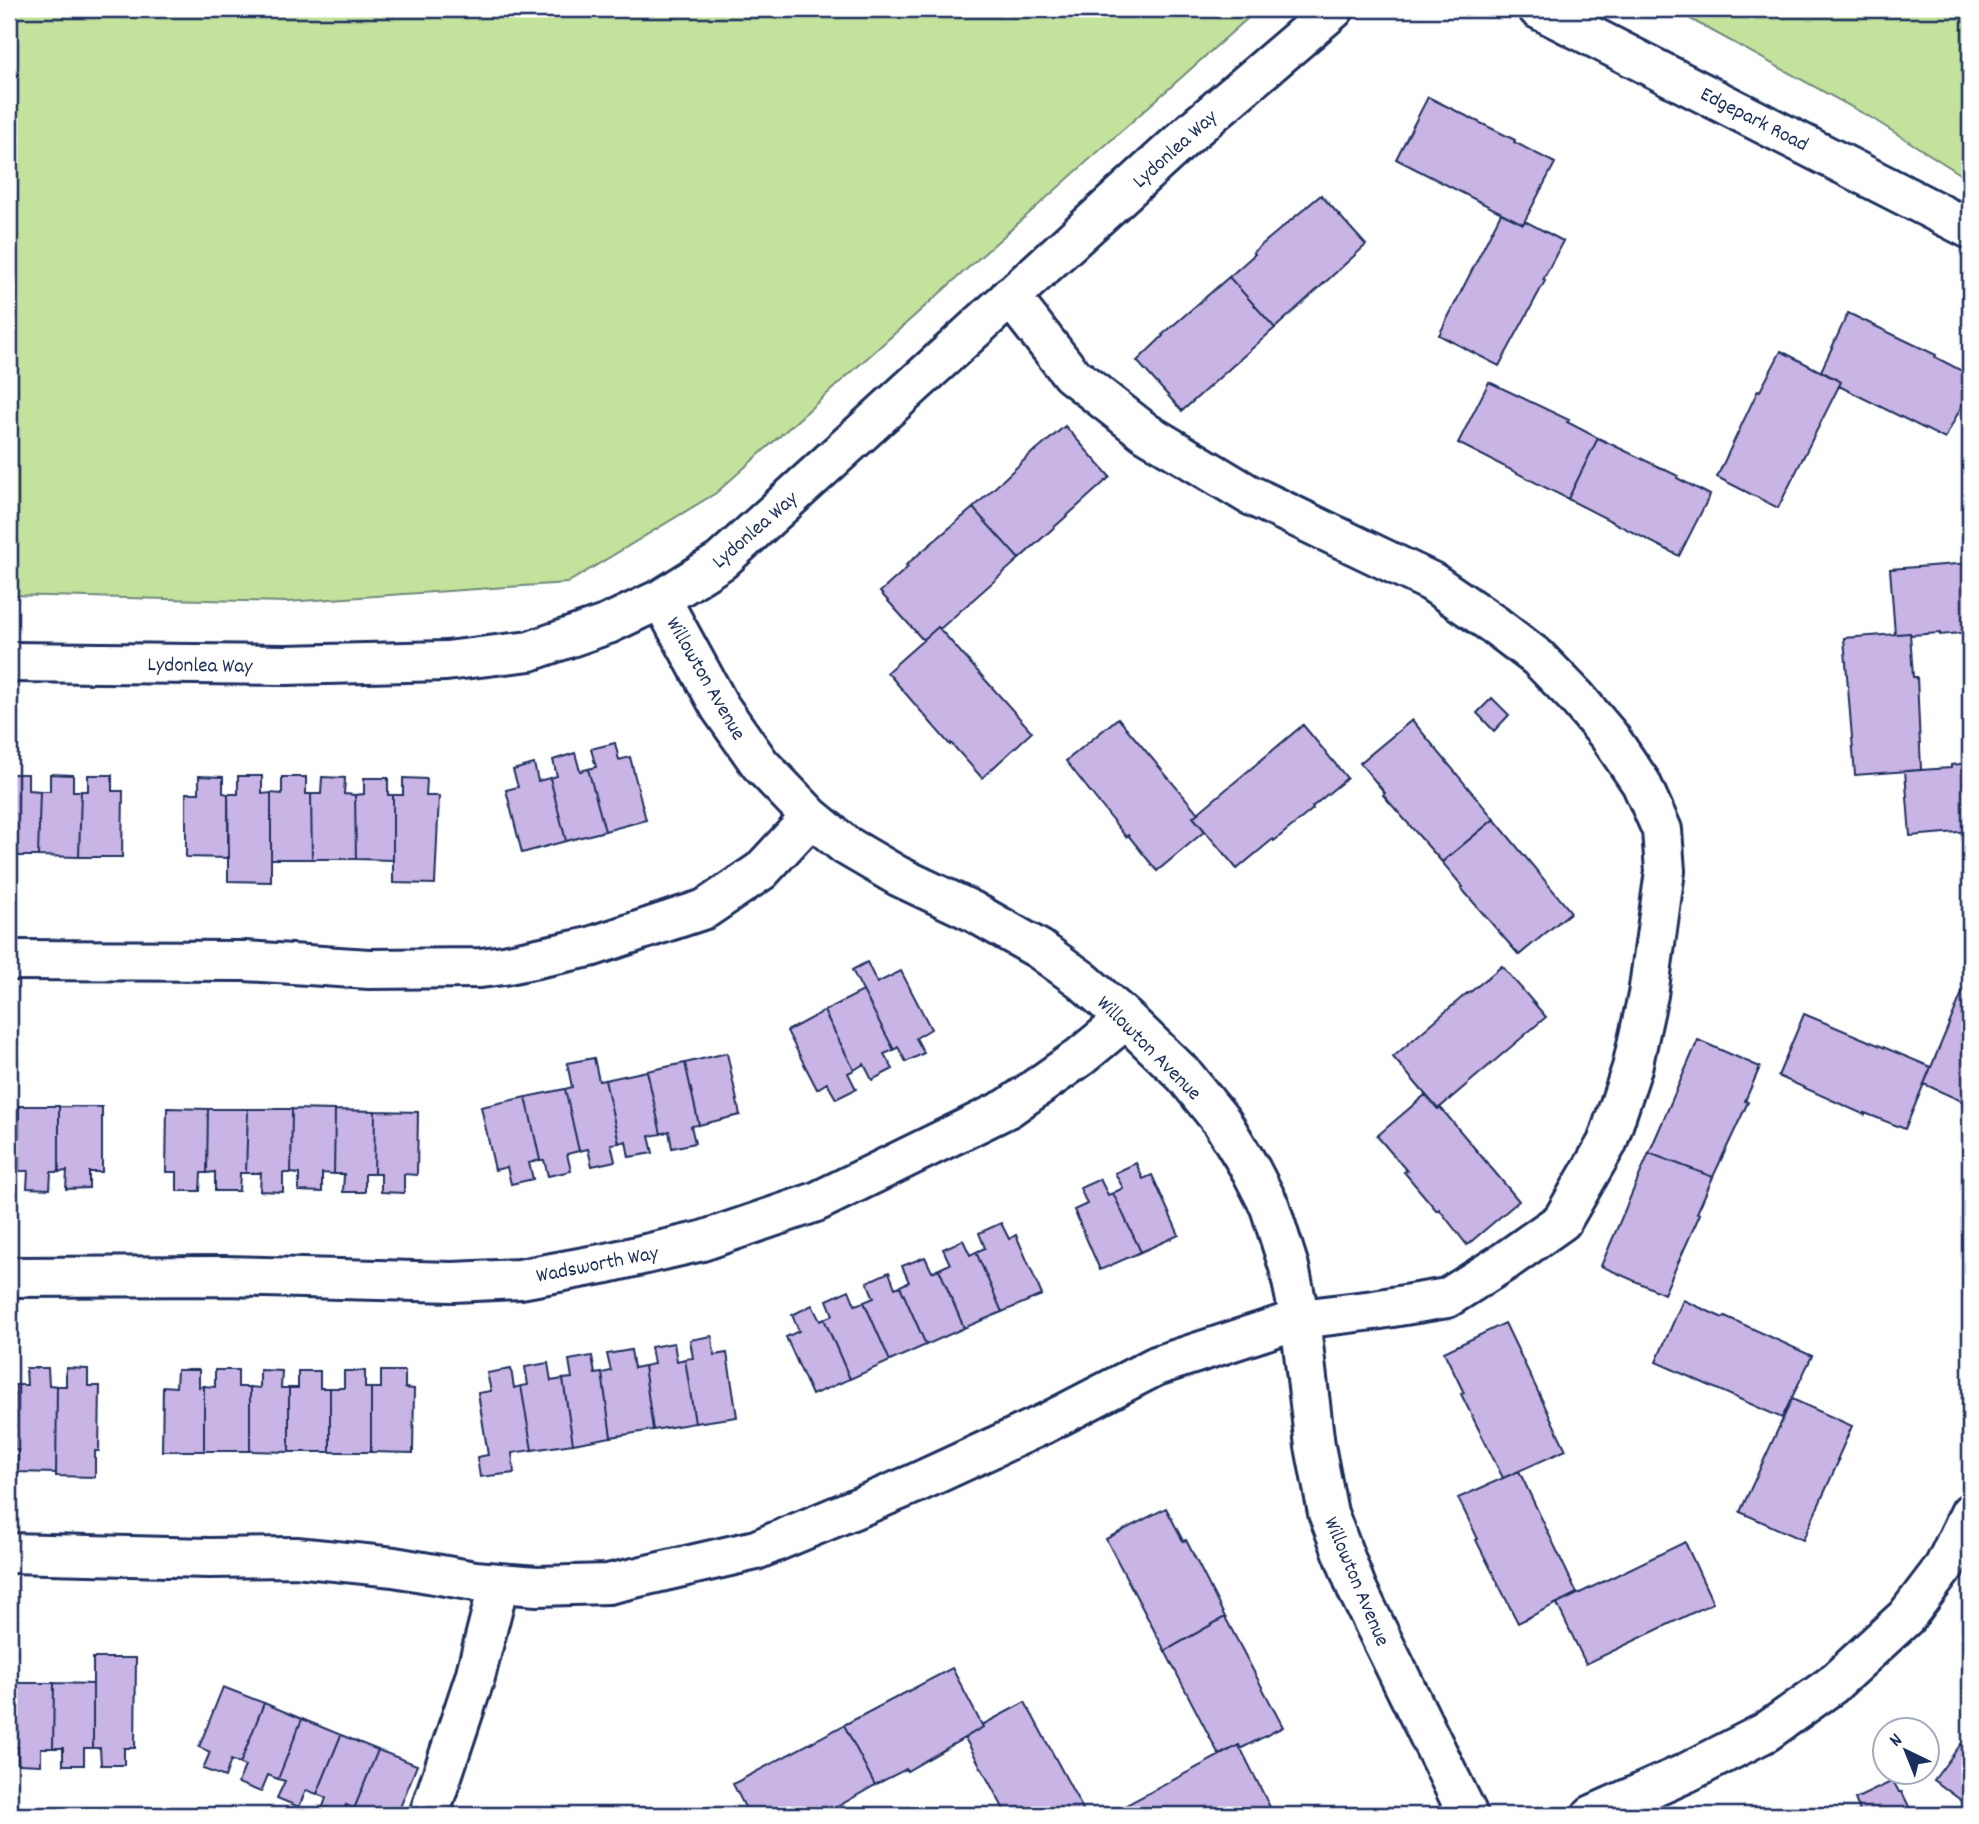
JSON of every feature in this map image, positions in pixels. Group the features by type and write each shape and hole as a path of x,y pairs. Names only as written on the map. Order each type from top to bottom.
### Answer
{"street":[{"name":"Lydonlea Way","path":"9,662 286,666 446,661 530,651 608,624 662,599 722,561 1193,130 1334,9"},
{"name":"Edgepark Road","path":"1538,9 1970,229"},
{"path":"9,1553 209,1558 296,1557 394,1567 475,1581 537,1586 608,1584 756,1550 914,1484 1044,1424 1156,1366 1300,1319 1447,1298 1562,1222 1607,1143 1632,1068 1648,995 1665,871 1662,830 1641,783 1609,736 1538,658 1433,582 1248,494 1145,432 1071,374 1010,296"},
{"name":"Willowton Avenue","path":"662,599 720,707 760,764 811,817 845,845 898,876 972,911 1040,949 1082,980 1185,1076 1222,1122 1270,1207 1289,1267 1300,1319 1315,1446 1328,1513 1357,1589 1468,1815"},
{"path":"9,960 245,961 369,969 480,968 536,960 590,947 705,909 761,872 811,817"},
{"name":"Wadsworth Way","path":"9,1277 225,1276 453,1282 520,1279 607,1263 702,1241 816,1202 1009,1108 1080,1057 1126,1019"},
{"path":"1592,1815 1686,1773 1766,1732 1832,1685 1906,1617 1944,1567 1970,1513"},
{"path":"429,1815 475,1678 499,1583"}],"green space":[{"path":"9,9 1258,9 716,493 567,583 287,602 9,595"},
{"path":"1672,9 1970,9 1970,180 1870,117"}],"building":[{"path":"1428,97 1555,163 1523,224 1396,159"},
{"path":"1321,195 1366,245 1275,328 1229,277 1255,254 1253,252"},
{"path":"1501,213 1523,224 1525,221 1563,241 1543,280 1545,281 1499,366 1439,335"},
{"path":"1229,277 1275,328 1182,411 1137,361 1162,335"},
{"path":"1848,313 1936,355 1935,357 1970,375 1970,389 1945,439 1839,386 1841,382 1821,371"},
{"path":"1781,351 1841,382 1778,508 1717,477 1758,390 1760,391"},
{"path":"1489,382 1569,420 1567,422 1598,438 1568,499 1458,443"},
{"path":"1065,426 1110,477 1019,559 973,508"},
{"path":"1598,438 1678,476 1677,478 1710,495 1679,556 1568,499"},
{"path":"973,508 1019,559 940,629 938,627 923,640 880,592 908,567 906,565"},
{"path":"1970,563 1970,632 1940,635 1895,634 1890,569"},
{"path":"938,627 1032,732 982,778 887,672"},
{"path":"1910,633 1913,677 1917,677 1921,770 1855,775 1844,638"},
{"path":"1492,698 1509,715 1494,731 1477,713"},
{"path":"1118,718 1198,813 1193,817 1205,831 1157,871 1128,835 1126,837 1066,761"},
{"path":"1412,720 1494,819 1442,862 1383,795 1385,793 1360,763"},
{"path":"1303,725 1347,778 1312,807 1313,809 1237,869 1193,817"},
{"path":"615,743 619,760 630,757 646,820 605,831 588,769 596,767 591,749"},
{"path":"575,753 580,771 588,769 605,831 566,841 550,778 557,776 553,760"},
{"path":"1970,763 1970,831 1910,836 1905,771 1951,768 1951,765"},
{"path":"534,764 538,781 550,778 566,841 522,853 506,790 518,787 513,770"},
{"path":"9,774 28,774 28,790 40,791 38,856 9,856"},
{"path":"50,774 73,775 73,791 81,791 79,857 38,856 40,791 50,791"},
{"path":"88,775 112,775 112,791 123,791 122,857 79,857 81,791 88,791"},
{"path":"199,776 223,777 223,793 228,794 229,858 186,857 186,793 199,793"},
{"path":"238,776 262,776 262,794 271,793 271,882 228,881 228,794 238,794"},
{"path":"282,777 306,777 306,794 311,794 312,859 271,859 271,793 282,794"},
{"path":"322,777 345,778 344,794 355,795 356,859 312,859 311,794 321,794"},
{"path":"364,778 388,778 388,795 393,795 393,860 356,859 355,795 364,794"},
{"path":"403,778 427,779 426,796 439,796 435,884 393,883 393,795 403,795"},
{"path":"1494,819 1571,912 1519,955 1442,862"},
{"path":"867,962 877,983 901,971 931,1029 916,1038 924,1053 906,1062 898,1047 894,1050 852,970"},
{"path":"1502,966 1546,1017 1438,1109 1393,1057"},
{"path":"1970,974 1970,1105 1924,1084"},
{"path":"863,991 894,1050 884,1054 893,1069 872,1080 864,1064 854,1070 824,1011"},
{"path":"824,1011 854,1070 848,1073 856,1089 836,1099 827,1083 817,1089 787,1031"},
{"path":"1804,1014 1931,1067 1905,1129 1865,1115 1778,1076"},
{"path":"1698,1040 1760,1067 1745,1101 1748,1102 1713,1177 1649,1153"},
{"path":"727,1053 740,1115 699,1125 685,1063"},
{"path":"594,1058 599,1081 605,1080 619,1143 611,1144 615,1161 592,1166 588,1149 579,1151 565,1089 572,1087 567,1063"},
{"path":"685,1063 699,1125 691,1126 695,1143 672,1148 669,1131 661,1134 647,1071"},
{"path":"647,1071 661,1134 649,1136 653,1153 629,1157 626,1141 619,1143 605,1080"},
{"path":"565,1089 579,1151 567,1154 571,1171 548,1176 544,1160 540,1160 526,1097"},
{"path":"1425,1095 1438,1109 1440,1107 1519,1201 1467,1245 1439,1209 1437,1211 1404,1172 1407,1171 1377,1136"},
{"path":"526,1097 540,1160 529,1163 533,1179 511,1184 507,1167 495,1170 481,1107"},
{"path":"9,1106 19,1106 19,1171 9,1171"},
{"path":"19,1106 59,1106 59,1172 51,1172 50,1189 27,1188 28,1171 19,1171"},
{"path":"59,1106 102,1107 102,1172 89,1172 89,1188 66,1189 67,1171 59,1172"},
{"path":"167,1108 208,1109 207,1173 201,1173 200,1191 177,1191 177,1172 166,1172"},
{"path":"208,1109 248,1109 246,1173 240,1173 239,1191 215,1191 215,1172 207,1173"},
{"path":"248,1109 292,1109 291,1173 283,1173 283,1192 260,1191 261,1173 246,1173"},
{"path":"292,1109 335,1110 334,1174 322,1173 322,1192 299,1191 299,1174 291,1173"},
{"path":"335,1110 375,1111 374,1174 365,1174 365,1192 343,1192 344,1174 334,1174"},
{"path":"375,1111 418,1112 417,1175 404,1174 404,1193 381,1192 381,1174 374,1174"},
{"path":"1649,1153 1713,1177 1697,1213 1700,1214 1664,1294 1601,1266"},
{"path":"1136,1163 1143,1179 1152,1175 1179,1235 1141,1252 1113,1193 1123,1188 1115,1173"},
{"path":"1100,1179 1108,1195 1113,1193 1141,1252 1100,1270 1074,1210 1087,1204 1080,1188"},
{"path":"1001,1223 1009,1239 1016,1235 1042,1295 1002,1312 976,1252 985,1248 979,1233"},
{"path":"963,1240 970,1255 976,1252 1002,1312 964,1328 939,1269 950,1264 943,1249"},
{"path":"925,1257 932,1272 939,1269 964,1328 926,1345 900,1286 909,1282 902,1266"},
{"path":"889,1272 895,1288 900,1286 926,1345 890,1361 864,1302 874,1298 867,1282"},
{"path":"849,1290 855,1305 864,1302 890,1361 850,1379 824,1319 833,1315 827,1300"},
{"path":"1683,1300 1812,1356 1782,1418 1656,1362"},
{"path":"812,1305 820,1321 824,1319 850,1379 812,1395 786,1337 799,1331 792,1315"},
{"path":"1505,1323 1566,1450 1503,1478 1461,1394 1464,1393 1444,1352"},
{"path":"712,1336 714,1355 727,1353 737,1417 695,1423 685,1359 693,1358 690,1340"},
{"path":"674,1343 677,1361 685,1359 695,1423 653,1430 644,1366 654,1364 651,1347"},
{"path":"631,1350 634,1368 644,1366 653,1430 611,1437 602,1373 611,1371 607,1354"},
{"path":"592,1356 595,1374 602,1373 611,1437 573,1444 563,1379 572,1378 569,1360"},
{"path":"548,1363 551,1381 563,1379 573,1444 532,1450 521,1386 528,1385 525,1367"},
{"path":"26,1368 48,1368 49,1385 57,1386 56,1473 17,1472 16,1385 27,1385"},
{"path":"66,1368 88,1369 88,1386 100,1386 99,1451 95,1451 95,1477 56,1476 57,1386 66,1386"},
{"path":"511,1369 514,1388 521,1386 532,1450 512,1453 514,1473 480,1477 477,1457 488,1455 478,1393 491,1391 487,1373"},
{"path":"177,1370 199,1370 199,1387 204,1386 204,1451 162,1451 163,1386 176,1387"},
{"path":"215,1370 238,1370 238,1387 250,1387 250,1451 204,1451 204,1386 215,1387"},
{"path":"260,1370 282,1371 281,1388 289,1388 289,1452 250,1451 250,1387 260,1388"},
{"path":"298,1371 320,1371 320,1388 330,1388 330,1452 289,1452 289,1388 298,1388"},
{"path":"344,1371 365,1371 365,1388 371,1388 371,1452 330,1452 330,1388 344,1388"},
{"path":"381,1371 405,1371 405,1388 414,1389 413,1453 371,1452 371,1388 381,1388"},
{"path":"9,1385 16,1385 15,1450 9,1450"},
{"path":"1792,1399 1852,1426 1803,1540 1740,1512"},
{"path":"1519,1471 1577,1593 1518,1623 1458,1498"},
{"path":"1166,1508 1183,1541 1186,1540 1225,1617 1165,1651 1106,1539"},
{"path":"1685,1542 1713,1603 1586,1664 1557,1604"},
{"path":"1225,1617 1283,1727 1240,1749 1239,1745 1219,1755 1165,1651"},
{"path":"93,1658 136,1658 135,1748 124,1748 124,1765 101,1765 100,1748 93,1748"},
{"path":"952,1668 983,1727 907,1771 906,1769 875,1785 844,1725"},
{"path":"11,1683 11,1747 9,1747"},
{"path":"11,1683 54,1683 53,1748 41,1748 41,1765 18,1764 18,1747 11,1747"},
{"path":"54,1683 93,1684 93,1748 84,1748 84,1765 63,1765 63,1748 53,1748"},
{"path":"223,1687 264,1703 240,1764 231,1760 225,1777 203,1769 210,1752 199,1747"},
{"path":"1025,1702 1086,1815 1007,1815 965,1738 983,1727 982,1725"},
{"path":"264,1703 302,1719 278,1779 268,1775 261,1792 238,1783 245,1766 240,1764"},
{"path":"302,1719 341,1735 317,1794 306,1790 299,1807 277,1798 285,1781 278,1779"},
{"path":"844,1725 875,1785 823,1815 749,1815 733,1784"},
{"path":"341,1735 378,1750 354,1809 346,1805 342,1815 320,1815 326,1798 317,1794"},
{"path":"1961,1744 1970,1750 1970,1807 1940,1784 1940,1772"},
{"path":"1239,1745 1270,1807 1254,1815 1115,1815 1113,1812"},
{"path":"378,1750 417,1765 397,1815 361,1815 362,1812 354,1809"},
{"path":"1882,1786 1896,1786 1902,1792 1913,1815 1858,1815 1856,1812 1860,1811 1855,1799"}]}
